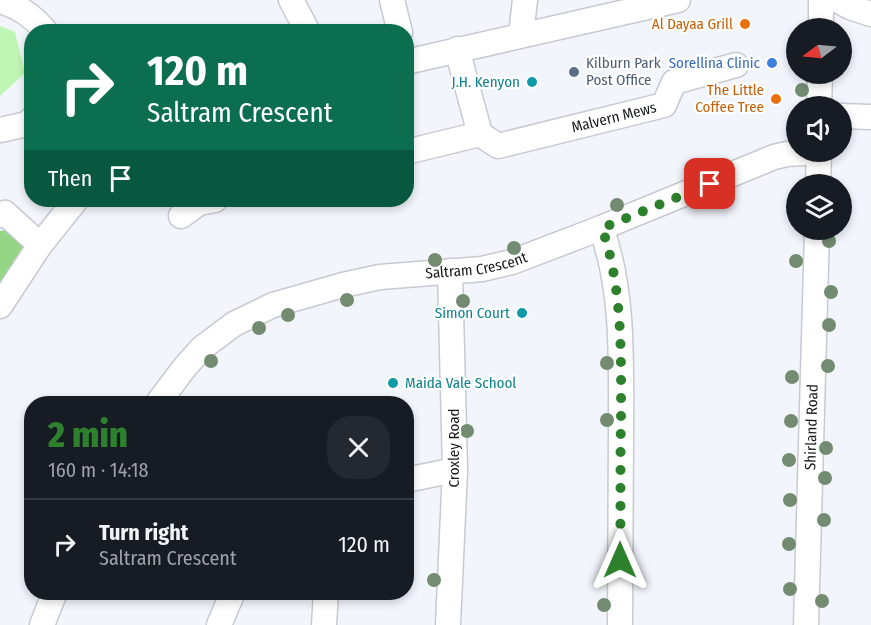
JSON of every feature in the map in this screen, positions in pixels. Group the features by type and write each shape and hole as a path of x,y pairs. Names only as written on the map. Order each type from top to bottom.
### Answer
{"street":[{"path":"291,0 304,24"},
{"path":"392,0 398,24"},
{"path":"521,35 525,0"},
{"path":"414,58 521,35 647,3 678,0"},
{"path":"821,0 821,18"},
{"path":"837,0 871,14"},
{"path":"0,1 11,4 40,24"},
{"path":"414,150 480,134 457,49"},
{"name":"Malvern Mews","path":"480,134 498,146 664,105 674,82 736,65"},
{"path":"852,116 871,117"},
{"path":"0,129 24,125"},
{"name":"Saltram Crescent","path":"163,396 202,348 234,324 273,305 380,277 482,269 512,262 602,228 774,157 786,154"},
{"path":"0,306 40,245 70,207"},
{"path":"182,216 194,207"},
{"path":"0,214 5,213 40,245"},
{"path":"602,228 620,313 620,625"},
{"name":"Shirland Road","path":"806,625 817,240"},
{"name":"Croxley Road","path":"448,625 455,470 450,271"},
{"path":"414,478 455,470"},
{"path":"42,625 52,600"},
{"path":"219,625 230,600"},
{"path":"324,625 326,600"}],"green space":[{"path":"0,26 15,32 24,74 0,96"},
{"path":"5,230 28,247 0,297 0,231"}],"place":[{"name":"Al Dayaa Grill","path":"745,24"},
{"name":"Sorellina Clinic","path":"772,63"},
{"name":"Kilburn Park Post Office","path":"574,72"},
{"name":"J.H. Kenyon","path":"532,82"},
{"name":"The Little Coffee Tree","path":"776,99"},
{"name":"Simon Court","path":"522,313"},
{"name":"Maida Vale School","path":"393,383"}],"route":[{"path":"620,560 620,313 602,228 710,184"}]}
